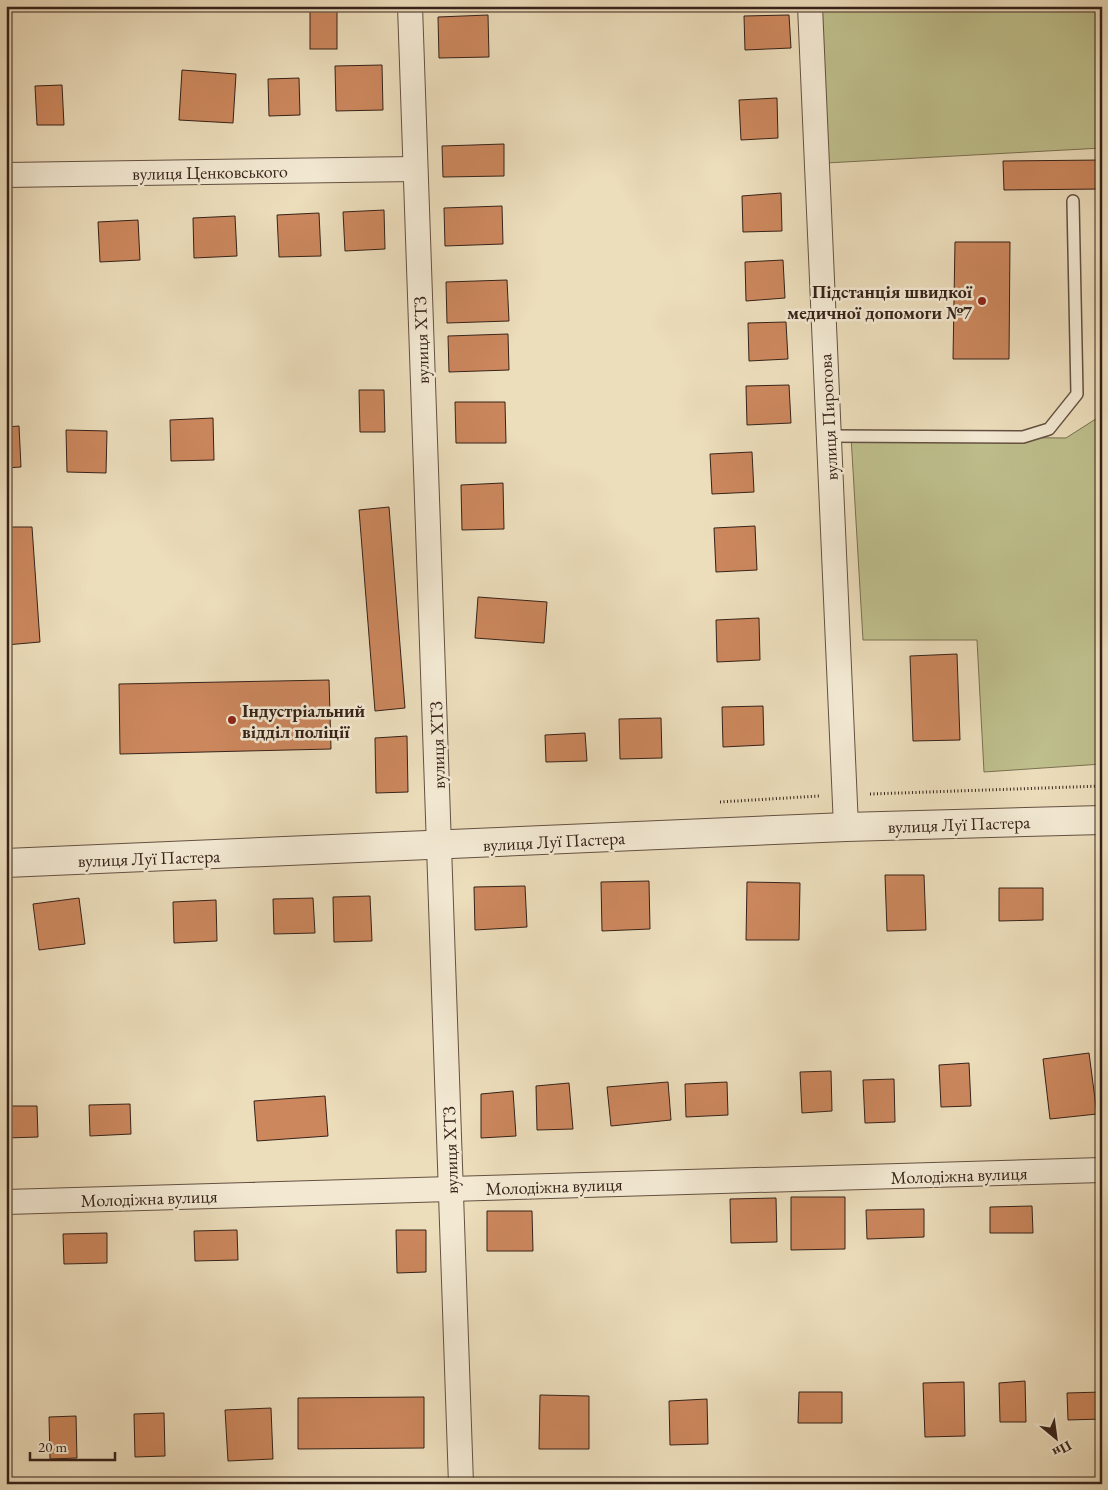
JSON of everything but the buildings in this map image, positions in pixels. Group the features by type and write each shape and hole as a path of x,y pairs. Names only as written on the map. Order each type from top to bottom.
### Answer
{"street":[{"name":"вулиця ХТЗ","path":"410,6 441,846 461,1484"},
{"name":"вулиця Пирогова","path":"810,6 846,827"},
{"name":"вулиця Ценковського","path":"6,175 415,169"},
{"name":"вулиця Луї Пастера","path":"6,863 441,846 846,827 1102,820"},
{"name":"Молодіжна вулиця","path":"6,1202 1102,1170"}],"lane":[{"path":"829,436 1023,437 1049,429 1077,394 1073,201"}],"green space":[{"path":"821,6 1102,6 1102,148 826,163"},
{"path":"1102,415 1102,764 984,772 977,640 863,640 851,436 1066,438"}],"place":[{"name":"Підстанція швидкої медичної допомоги №7","path":"982,301"},
{"name":"Індустріальний відділ поліції","path":"232,720"}]}
